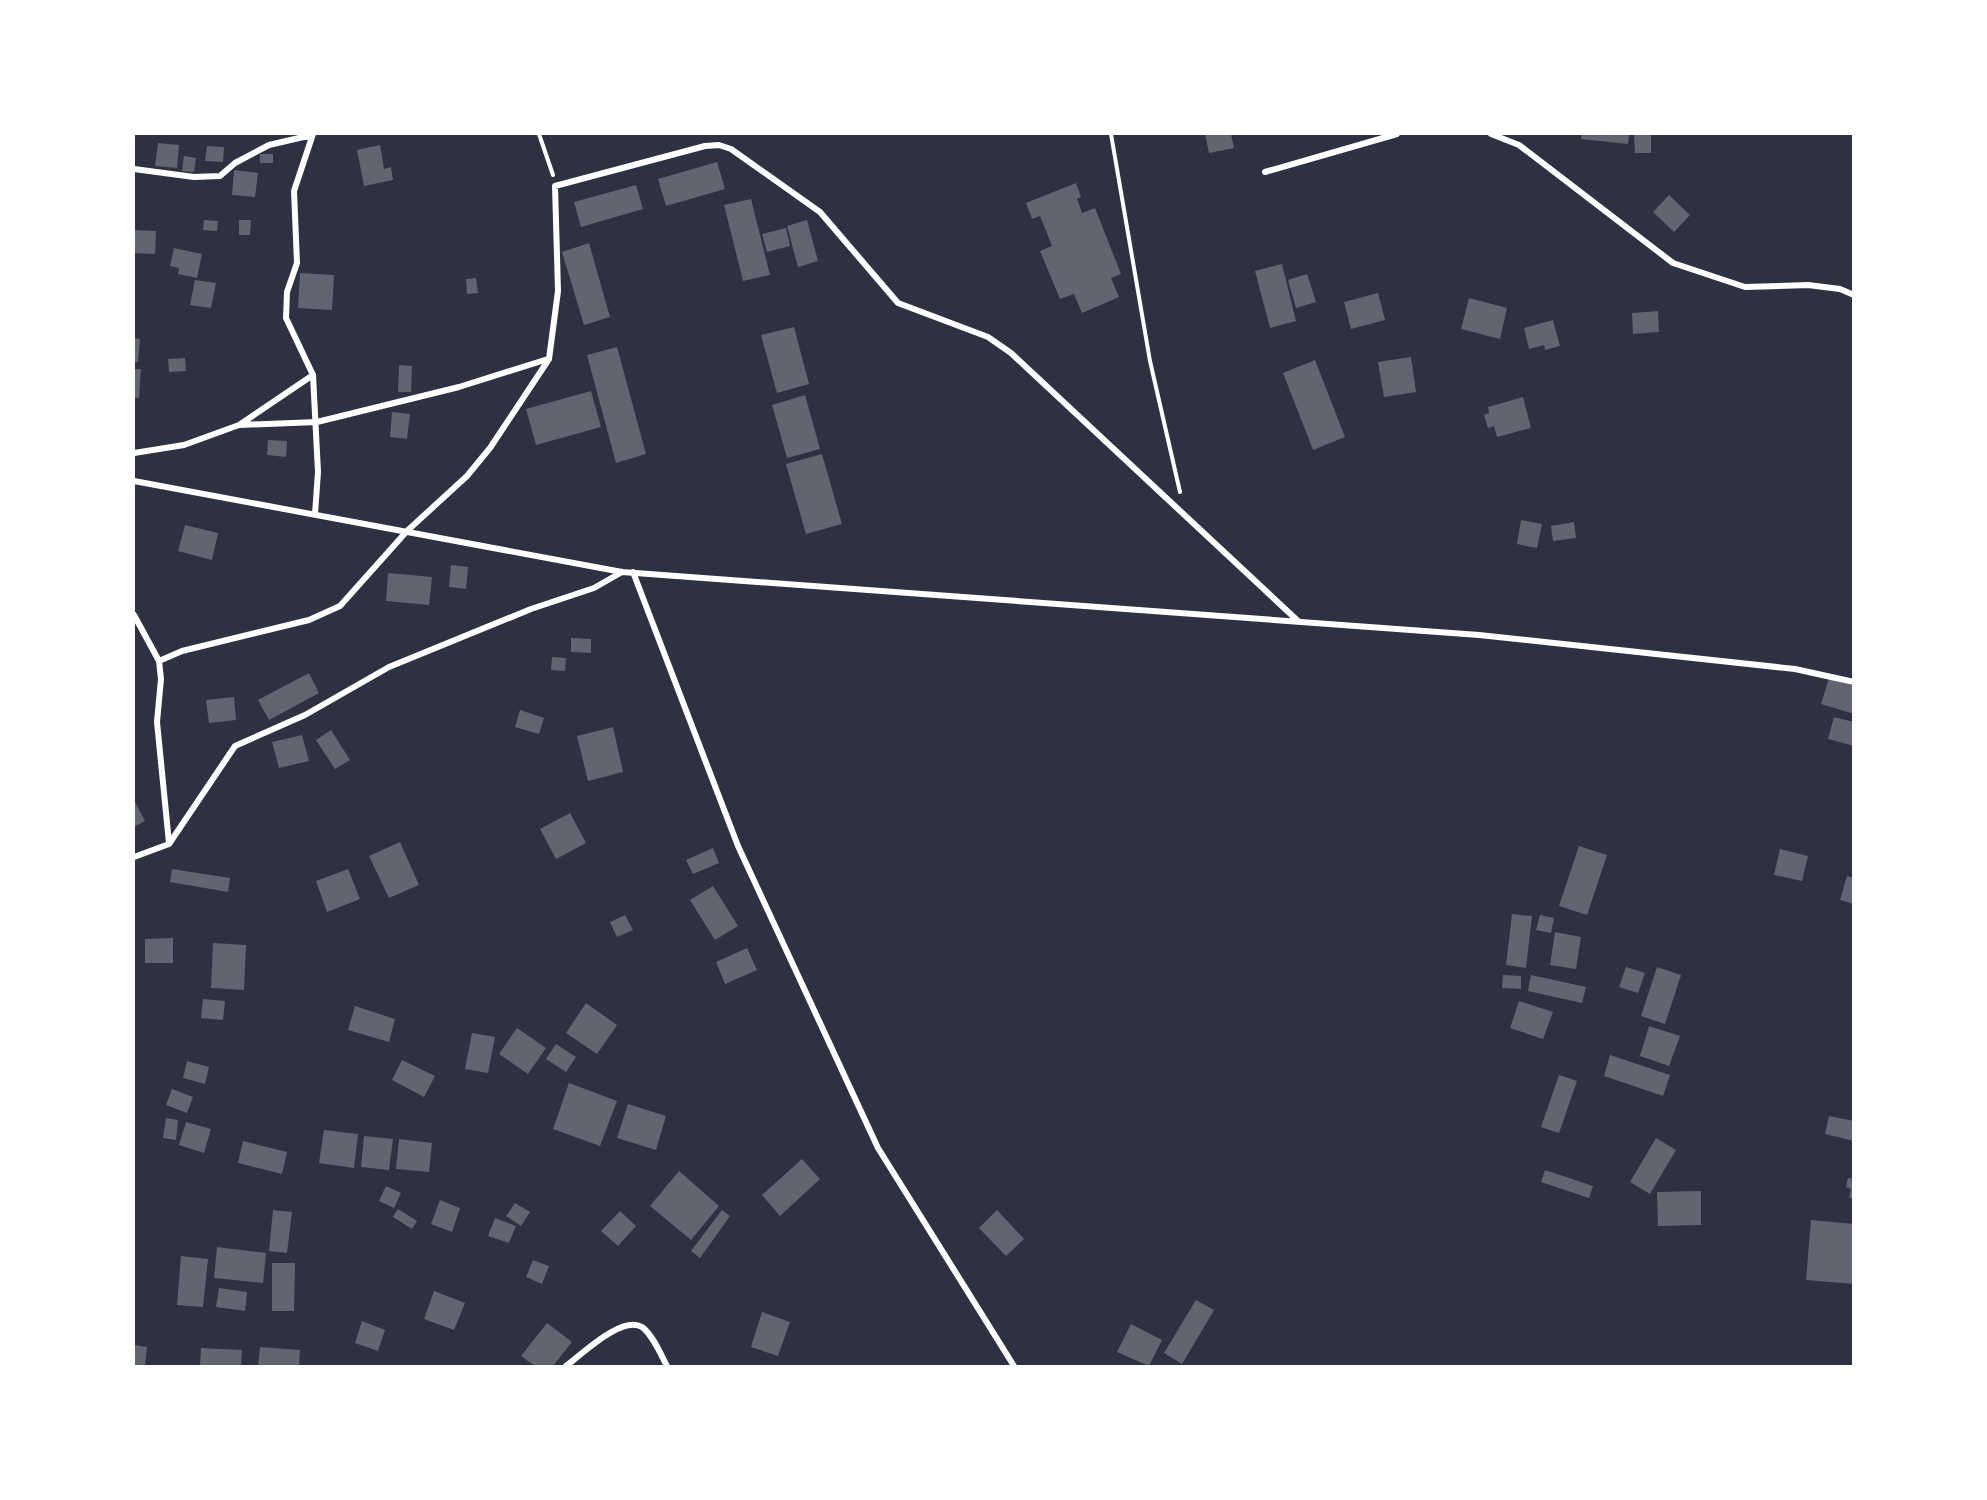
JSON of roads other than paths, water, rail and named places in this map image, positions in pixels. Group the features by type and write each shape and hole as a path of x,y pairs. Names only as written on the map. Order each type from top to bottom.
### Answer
{"street":[{"path":"134,169 194,177 220,176 235,163 269,145 313,134"},
{"path":"313,134 294,191 297,263 287,292 286,318 313,375 318,472 315,514"},
{"path":"1265,172 1397,134"},
{"path":"1491,134 1519,145 1673,263 1745,287 1808,285 1840,289 1854,295"},
{"path":"159,661 182,651 309,620 340,606 407,531 467,476 490,448 549,359 558,291 555,186 705,146 719,145 730,149 820,212 898,303 988,337 1011,353 1299,622"},
{"path":"239,425 317,422 459,387 549,359"},
{"path":"134,453 184,445 239,425 313,375"},
{"path":"134,481 622,572 1479,635 1795,669 1854,682"},
{"path":"134,857 169,844 235,746 305,715 389,667 531,609 594,588 622,572"},
{"path":"633,572 738,846 878,1148 1014,1366"},
{"path":"134,615 159,661 161,679 157,722 169,844"},
{"path":"566,1366 620,1326 633,1324 648,1333 668,1366"}]}
